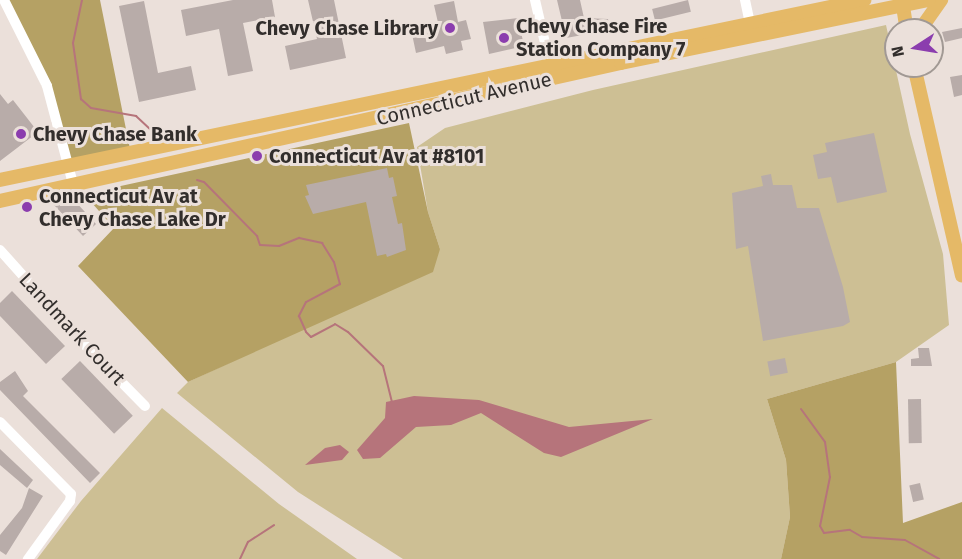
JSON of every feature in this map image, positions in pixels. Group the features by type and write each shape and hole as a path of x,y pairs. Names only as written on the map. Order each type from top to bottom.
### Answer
{"main road":[{"name":"Connecticut Avenue","path":"751,31 863,0"},
{"name":"Connecticut Avenue","path":"0,201 552,73 751,31 929,0"},
{"path":"928,18 941,0"},
{"path":"902,3 905,18"},
{"name":"Connecticut Avenue","path":"0,180 552,73"},
{"path":"917,78 959,247 962,276"}],"street":[{"path":"4,0 47,86 73,184"},
{"path":"535,0 552,73"},
{"path":"745,0 751,31"},
{"name":"Landmark Court","path":"0,250 84,344 145,406"},
{"path":"0,422 66,486 70,501 28,559"}],"shaded area":[{"path":"4,0 100,0 131,154 69,165 60,127"},
{"path":"884,25 884,78 898,78 910,134 943,254 949,325 896,362 767,399 786,460 790,517 781,559 403,559 298,492 177,393 188,382 345,309 440,249 428,212 417,147 445,128 593,90"},
{"path":"409,123 428,212 440,249 433,272 188,382 78,266 114,228 84,194"},
{"path":"896,362 903,523 962,502 962,559 781,559 790,517 786,460 767,399"},
{"path":"414,396 479,400 569,427 653,419 561,457 544,453 481,413 451,425 416,427 380,458 363,459 357,450 385,418 386,402"},
{"path":"162,408 279,504 357,559 37,559 81,501"},
{"path":"340,445 349,452 342,460 305,465 325,448"}],"building":[{"path":"233,0 272,0 275,17 243,23 253,71 228,76 219,29 186,36 181,10"},
{"path":"308,0 334,0 346,58 290,70 285,46 317,39"},
{"path":"557,0 580,0 584,18 608,19 610,30 566,38"},
{"path":"688,0 691,12 655,21 652,9"},
{"path":"144,1 158,73 191,66 196,90 139,102 119,6"},
{"name":"Chevy Chase Library","path":"454,1 458,22 466,20 471,39 461,41 463,50 446,54 444,46 416,53 412,34 439,27 434,5"},
{"name":"Chevy Chase Fire Station Company 7","path":"518,18 524,46 489,54 483,22"},
{"path":"962,28 962,38 945,42 944,32"},
{"path":"962,75 962,95 954,97 950,77"},
{"path":"0,94 8,104 13,100 38,132 0,161"},
{"path":"874,133 887,192 837,203 831,177 818,179 813,155 827,152 825,143"},
{"path":"387,168 389,178 393,177 397,196 392,197 398,224 402,223 406,250 387,257 386,254 377,256 366,202 313,214 305,196 309,195 306,185"},
{"path":"771,174 773,185 792,185 797,208 819,208 843,287 850,322 843,326 763,341 748,246 736,249 732,193 763,186 761,176"},
{"path":"74,200 96,224 83,236 54,205"},
{"path":"12,291 65,346 46,364 0,316 0,303"},
{"path":"918,348 929,348 932,366 911,366 911,359 919,358"},
{"path":"785,358 788,373 770,376 767,361"},
{"path":"80,361 133,416 114,434 61,379"},
{"path":"15,371 28,391 23,396 100,473 90,483 0,390 0,382"},
{"path":"908,399 921,399 922,443 909,443"},
{"path":"0,449 33,480 27,488 0,465"},
{"path":"920,483 924,500 913,502 909,485"},
{"path":"29,488 43,496 6,555 0,551 0,535 22,508"}],"waterway":[{"path":"82,0 73,43 81,99 91,108 136,116 153,132"},
{"path":"197,180 204,182 257,236 260,245 279,246 299,238 322,243 334,262 340,284 306,302 299,316 306,332 311,337 335,324 348,332 383,366 392,402"},
{"path":"801,409 825,442 830,477 820,526 824,533 850,530 862,537 905,540 939,559"},
{"path":"240,559 248,542 274,525"}],"place":[{"name":"Chevy Chase Library","path":"450,28"},
{"name":"Chevy Chase Fire Station Company 7","path":"504,38"},
{"name":"Chevy Chase Bank","path":"21,134"},
{"name":"Connecticut Av at #8101","path":"257,156"},
{"name":"Connecticut Av at Chevy Chase Lake Dr","path":"27,207"}]}
